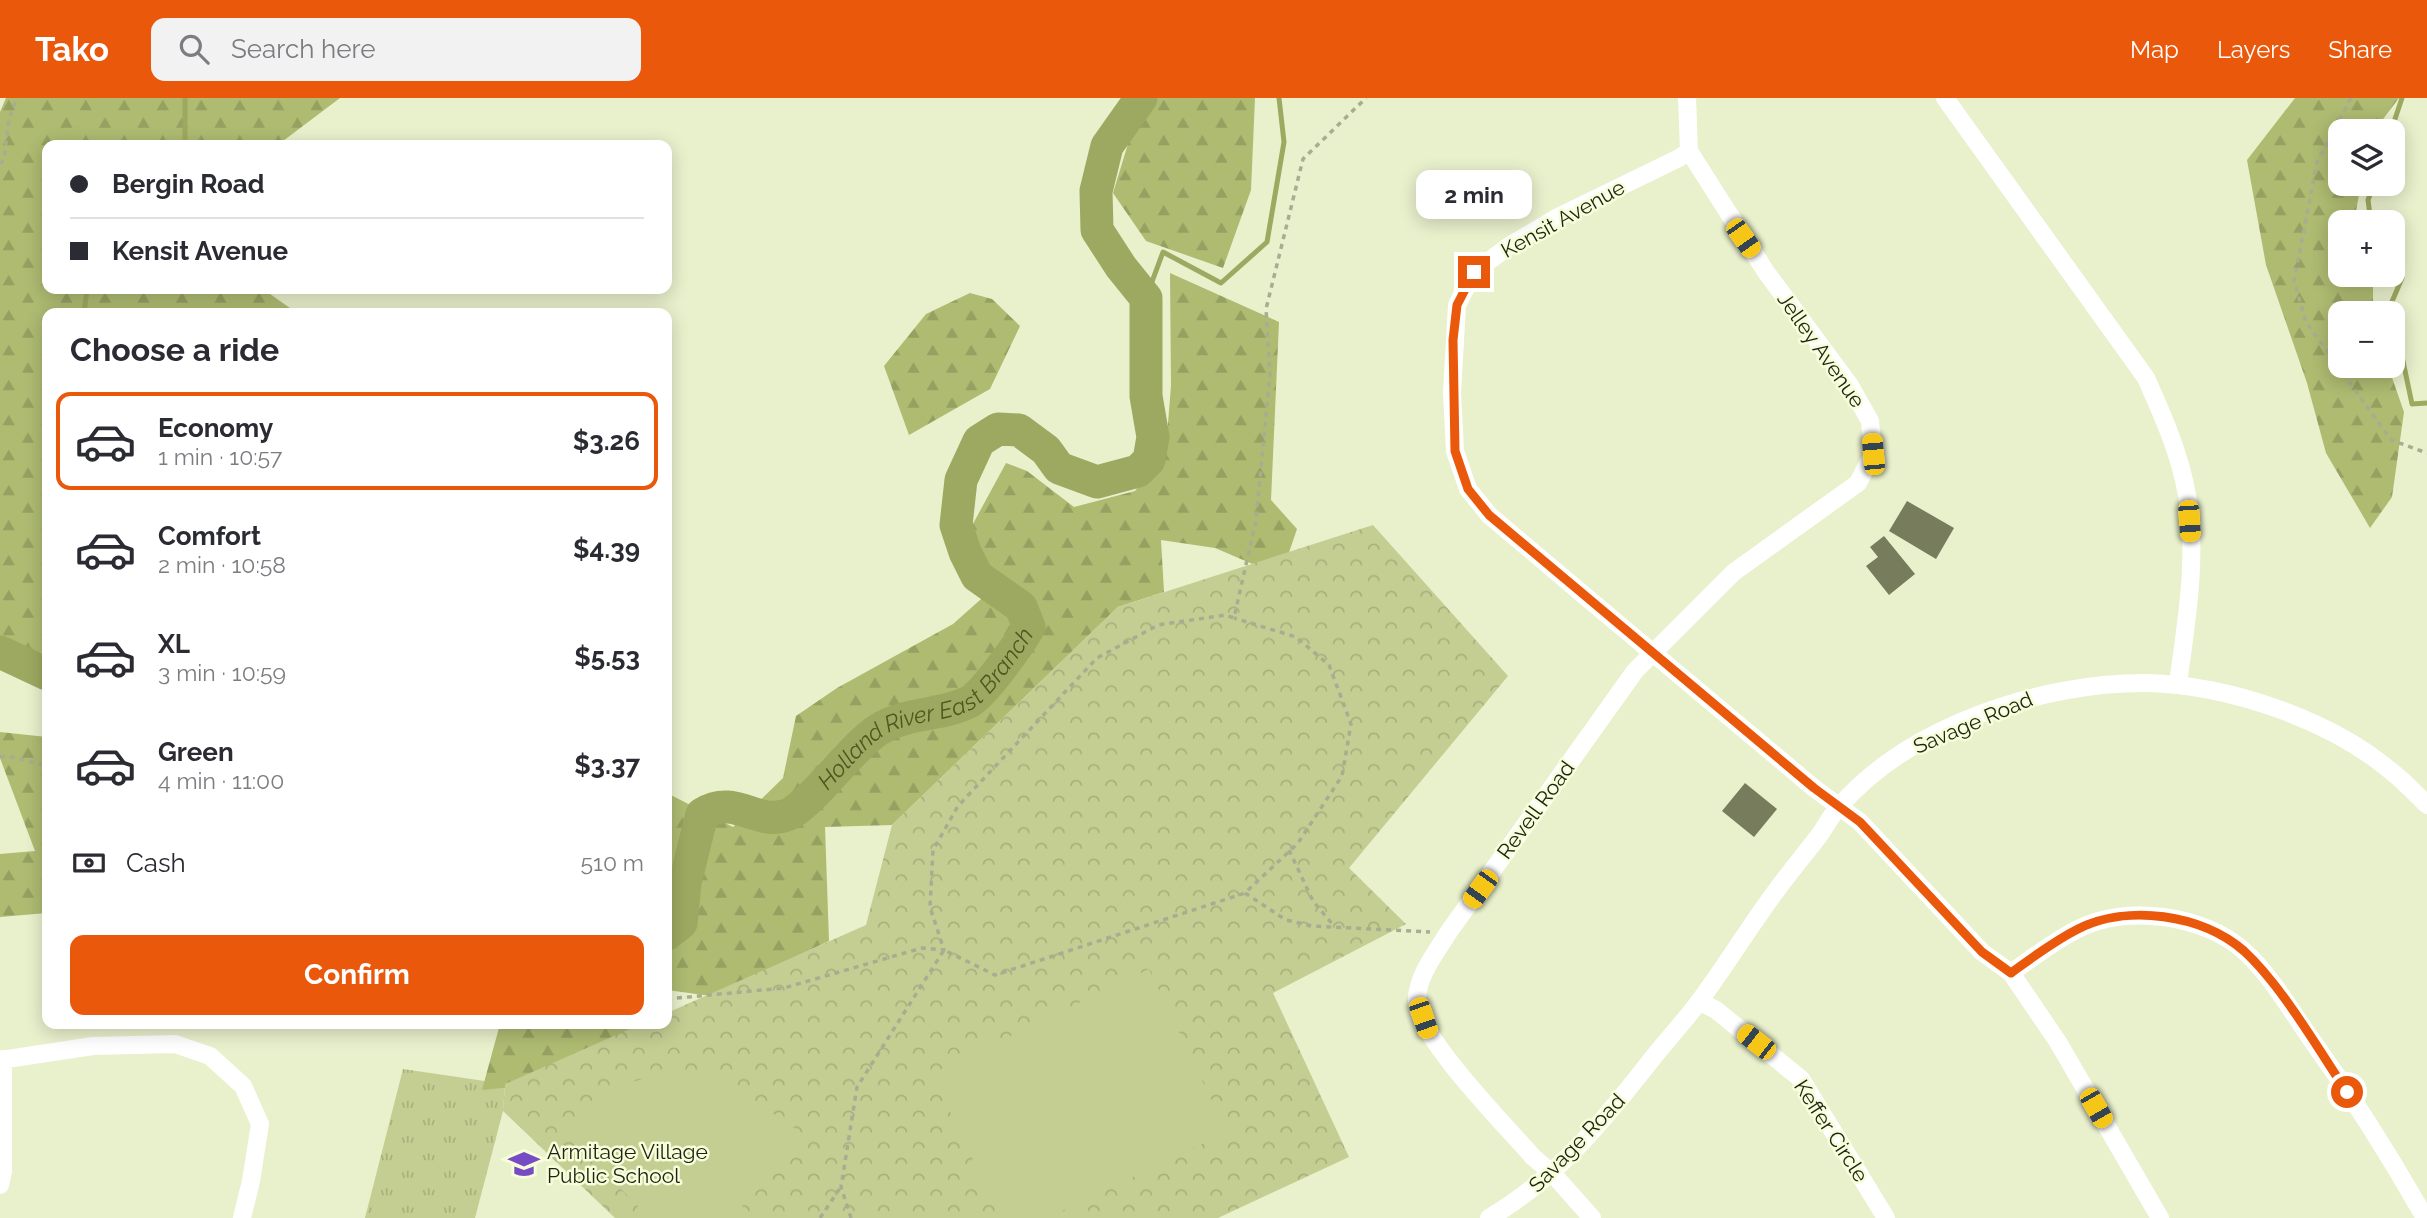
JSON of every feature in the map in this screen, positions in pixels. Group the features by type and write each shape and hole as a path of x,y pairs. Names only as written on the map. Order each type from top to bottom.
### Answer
{"street":[{"name":"Jelley Avenue","path":"1654,653 1734,572 1858,483 1873,454 1870,421 1849,384 1738,231 1689,151 1687,98"},
{"path":"1945,98 2146,379 2162,413 2177,454 2187,497 2191,545 2185,640 2178,684"},
{"name":"Kensit Avenue","path":"1689,151 1558,217 1509,246 1474,272 1457,305 1453,340 1455,451 1468,489 1489,515 1838,808 1860,822 1982,952 2011,973 2058,1042 2160,1218"},
{"name":"Revell Road","path":"1553,1174 1533,1157 1428,1035 1417,1003 1423,975 1448,933 1635,671 1654,653"},
{"name":"Savage Road","path":"1489,1218 1553,1174 1611,1113 1699,1001 1773,894 1838,808 1893,758 1931,736 2008,705 2054,691 2106,683 2178,684 2232,694 2296,717 2343,739 2392,771 2427,805"},
{"path":"2011,973 2080,928 2118,918 2152,915 2183,920 2210,930 2242,950 2265,975 2392,1160 2425,1218"},
{"name":"Keffer Circle","path":"1699,1001 1716,1010 1801,1079 1886,1218"},
{"path":"0,1185 2,1059 93,1046 175,1044 211,1056 243,1086 260,1124 242,1218"},
{"path":"1553,1174 1592,1218"}],"path":[{"path":"0,164 4,159 9,119 17,98"},
{"path":"1234,618 1256,520 1270,376 1266,309 1303,159 1366,98"},
{"path":"2351,98 2316,162 2294,281 2306,322 2391,440 2427,453"},
{"path":"672,999 783,988 922,948 943,950 995,975 1245,893 1289,850 1342,776 1351,724 1329,665 1296,636 1225,615 1158,625 1097,658 958,806 933,850 930,907 943,950 857,1087 841,1187 820,1218"},
{"path":"0,757 8,756 42,765"},
{"path":"1289,850 1313,901 1335,927"},
{"path":"1245,893 1286,920 1335,927 1448,933"},
{"path":"841,1187 851,1218"}],"green space":[{"path":"6,98 340,98 284,140 42,140 42,294 270,294 290,308 42,308 42,653 0,638 0,112"},
{"path":"1142,98 1255,98 1251,190 1223,268 1146,241 1113,193"},
{"path":"2295,98 2399,98 2383,119 2328,119 2328,196 2359,196 2356,210 2328,210 2328,287 2373,287 2373,301 2328,301 2328,378 2392,378 2404,412 2392,497 2370,528 2326,453 2307,383 2266,265 2247,160"},
{"path":"1170,273 1279,322 1271,500 1297,529 1281,576 1215,548 1161,540 1164,592 1118,607 892,825 825,827 829,941 711,996 672,991 672,796 733,827 783,778 796,716 837,688 953,624 998,584 968,533 1006,463 1027,471 1074,507 1135,491 1166,448 1171,386"},
{"path":"970,293 992,299 1020,326 990,389 909,435 884,366 926,314"},
{"path":"1373,525 1508,676 1349,868 1406,924 1273,993 1349,1157 1218,1218 615,1218 503,1111 505,1084 630,1029 672,1029 672,1011 866,925 892,825 1118,607"},
{"path":"0,732 42,736 42,913 0,917 0,854 35,851 0,758"},
{"path":"1149,969 1227,1132 1047,1218 1001,1218 932,1074"},
{"path":"499,1029 644,1029 670,1072 482,1090"},
{"path":"403,1069 505,1084 503,1111 475,1218 365,1218"},
{"path":"670,1072 721,1078 809,1138 742,1206 750,1218 649,1218 562,1127 624,1084"}],"building":[{"path":"1907,501 1954,528 1936,559 1889,531"},
{"path":"1884,536 1915,574 1889,595 1866,566 1878,557 1870,547"},
{"path":"1745,783 1777,809 1754,837 1722,811"}],"waterway":[{"path":"185,98 185,140"},
{"name":"Holland River East Branch","path":"672,930 681,923 685,883 702,814 725,807 773,817 794,812 878,730 900,720 947,710 976,697 1001,668 1029,627 1021,607 977,576 956,525 961,480 979,441 998,429 1019,430 1046,450 1059,468 1097,482 1138,471 1149,460 1153,437 1146,396 1146,298 1121,267 1097,230 1096,191 1107,146 1141,98"},
{"path":"1146,298 1163,252 1221,283 1267,242 1284,142 1279,98"},
{"path":"2395,119 2402,98"},
{"path":"2369,210 2370,196"},
{"path":"2398,287 2391,304 2412,404 2427,403"},
{"path":"85,308 86,294"},
{"name":"Holland River East Branch","path":"0,652 42,672"}],"place":[{"name":"Armitage Village Public School","path":"524,1164"}],"route":[{"path":"1474,272 1457,305 1453,340 1455,451 1468,489 1489,515 1838,808 1860,822 1982,952 2011,973 2080,928 2118,918 2152,915 2183,920 2210,930 2242,950 2265,975 2347,1092"}]}
